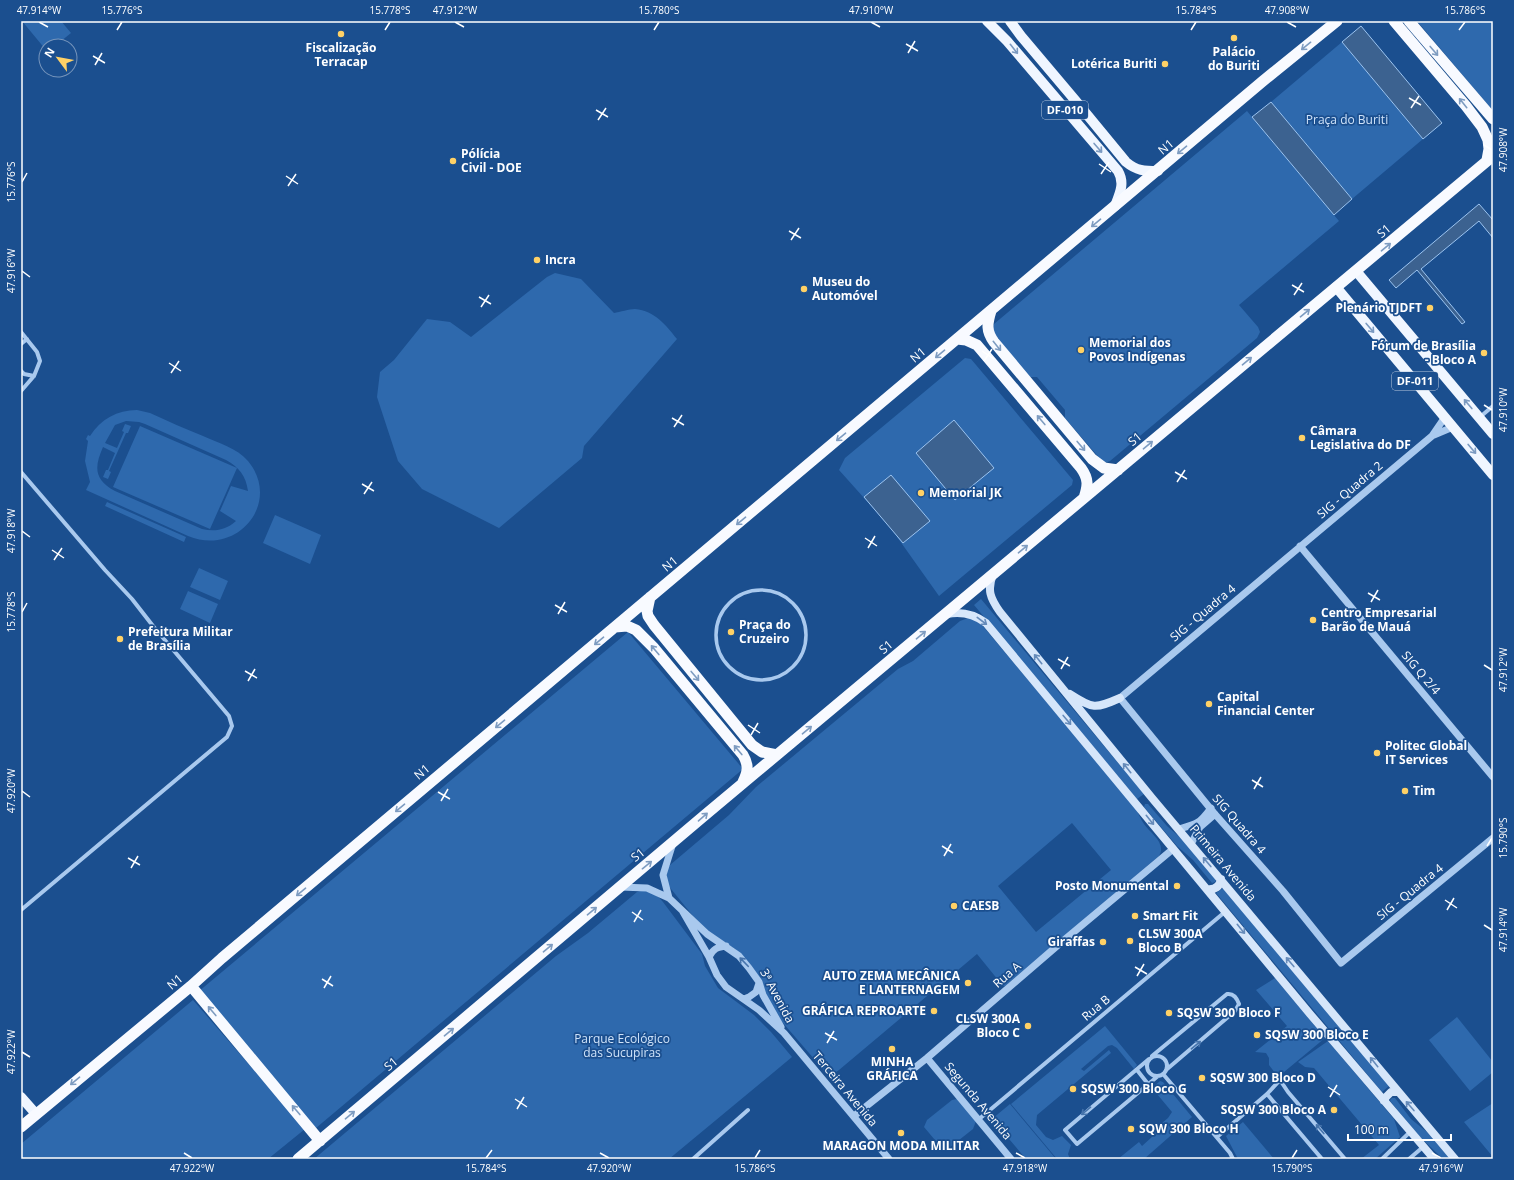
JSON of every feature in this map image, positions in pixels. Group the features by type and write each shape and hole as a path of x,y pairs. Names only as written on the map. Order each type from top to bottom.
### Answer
{"highway":[{"name":"N1","path":"21,1127 191,986 228,953 1336,21"},
{"path":"1394,21 1466,106 1482,128 1488,140 1490,158"},
{"path":"1409,21 1493,119"},
{"name":"S1","path":"298,1159 777,755 1336,287 1356,272 1490,158"},
{"path":"992,311 987,326 987,331 994,342 1092,459 1104,468 1118,470"},
{"path":"957,339 966,340 977,345 1086,474 1088,483 1084,498"},
{"path":"650,598 647,612 648,616 662,636 752,745 762,752 777,755"},
{"path":"615,627 627,626 636,630 654,648 743,755 747,764 747,770 742,785"},
{"path":"191,986 320,1141"}],"main road":[{"name":"DF-010","path":"987,21 1007,41 1118,171 1122,178 1122,189 1115,206"},
{"name":"DF-010","path":"1010,21 1126,162 1134,168 1145,171 1158,171"},
{"name":"DF-011","path":"1356,272 1493,434"},
{"name":"DF-011","path":"1336,287 1493,475"},
{"name":"Primeira Avenida","path":"993,574 989,591 996,606 1152,798 1455,1159"},
{"path":"946,614 964,613 974,616 986,623 1173,849 1434,1159"},
{"path":"1063,689 1082,702 1092,706 1102,706 1120,698"},
{"path":"1140,808 1140,804 1143,799 1152,798"},
{"path":"1207,889 1214,890 1220,883 1221,879"},
{"path":"1384,1101 1391,1092 1398,1092"},
{"path":"21,1097 36,1114"}],"street":[{"path":"21,332 40,358 39,368 21,392"},
{"path":"21,344 27,339"},
{"path":"21,371 24,374 34,376"},
{"path":"1479,417 1493,406"},
{"name":"SIG - Quadra 2","path":"1300,546 1432,436 1445,417"},
{"name":"SIG - Quadra 2","path":"1432,436 1453,427"},
{"path":"21,472 105,570 132,599 229,716 232,726 227,737 21,910"},
{"name":"SIG - Quadra 4","path":"1120,698 1300,546"},
{"name":"SIG Q 2/4","path":"1300,546 1493,777"},
{"path":"755,591 768,591 787,599 799,612 804,624 806,637 804,650 798,661 787,672 774,679 758,681 744,677 731,669 721,657 716,643 717,628 722,614 731,602 742,595 755,591"},
{"name":"SIG Quadra 4","path":"1120,698 1213,811 1283,891 1341,963"},
{"path":"1191,844 1200,827 1213,811"},
{"path":"1179,829 1197,824 1213,811"},
{"path":"1207,820 1226,826"},
{"name":"SIG - Quadra 4","path":"1341,963 1493,838"},
{"path":"669,898 663,875 673,843"},
{"name":"Rua A","path":"854,1116 927,1058 1173,849"},
{"path":"620,887 647,888 669,898 683,912"},
{"name":"Rua B","path":"978,1120 1226,911"},
{"name":"3ª Avenida","path":"683,912 707,934 726,946 749,968 759,982 763,995 784,1033"},
{"name":"3ª Avenida","path":"683,912 709,957 717,975 726,987 744,998 784,1033"},
{"path":"709,957 712,951 719,947 726,946"},
{"path":"744,998 749,998 756,992 759,982"},
{"path":"1227,994 1234,995 1239,1004 1237,1008 1077,1144 1064,1130 1151,1058 1227,994"},
{"name":"Terceira Avenida","path":"784,1033 889,1159"},
{"path":"1157,1055 1165,1060 1167,1065 1162,1073 1154,1075 1147,1069 1147,1064 1151,1058 1157,1055"},
{"name":"Segunda Avenida","path":"927,1058 1011,1159"},
{"path":"1137,1070 1148,1084"},
{"path":"1162,1073 1230,1153 1233,1159"},
{"path":"1217,1138 1267,1094 1280,1080 1288,1092 1345,1159"},
{"path":"1267,1094 1322,1159"},
{"path":"693,1159 748,1110"},
{"path":"1383,1159 1410,1132"},
{"path":"1409,1159 1423,1147"}],"green space":[{"path":"22,21 61,21 71,33 65,38 38,38 38,40"},
{"path":"1417,21 1493,21 1493,111"},
{"name":"Praça do Buriti","path":"1342,42 1423,139 1352,199 1271,102"},
{"path":"1247,111 1339,221 1239,305 1258,327 1260,332 1257,338 1110,461 1105,463 1065,418 1065,410 1037,377 1029,377 993,332 992,328 994,324"},
{"path":"555,273 581,279 614,313 635,309 642,310 654,316 664,324 677,339 584,446 582,458 499,528 422,489 398,461 377,397 380,372 394,360 427,319 450,322 471,337 547,277"},
{"path":"965,358 971,359 1073,480 1072,485 939,596 890,527 839,470 845,458"},
{"path":"130,410 150,413 227,446 244,456 257,477 260,493 257,508 250,522 238,532 223,539 206,540 188,536 86,490 90,482 85,461 88,441 86,439 88,435 90,436 104,420 116,414","holes":["126,421 139,422 226,460 241,472 246,481 248,491 231,486 220,511 236,521 220,530 202,529 115,491 103,482 97,467 103,447 115,453 108,470 106,470 103,477 108,479 111,472 109,471 126,433 128,433 131,426 125,424 122,431 124,432 117,448 105,443 115,425"]},
{"path":"140,426 237,468 210,529 113,487"},
{"path":"107,502 186,537 184,542 105,506"},
{"path":"275,515 321,535 310,564 263,543"},
{"path":"199,568 228,581 220,600 190,587"},
{"path":"188,591 218,604 210,623 180,609"},
{"path":"981,599 1144,794 1137,799 974,605"},
{"path":"968,618 979,622 982,625 1136,809 1144,824 1157,838 1161,851 1159,856 1005,986 1003,986 977,954 839,1070 832,1075 828,1075 777,1016 751,965 735,949 711,934 693,916 667,884 665,872 670,865 729,815 756,787 898,669 913,661 960,621","holes":["1072,823 1111,870 1036,932 998,886"]},
{"path":"628,632 743,769 316,1128 198,992"},
{"path":"1145,804 1148,804 1167,826 1183,840 1216,879 1215,882 1212,883 1193,860 1177,846 1144,807"},
{"path":"1223,888 1389,1086 1382,1092 1216,893"},
{"name":"Parque Ecológico das Sucupiras","path":"643,890 656,894 663,902 702,954 705,966 718,988 754,1015 771,1032 792,1057 669,1159 314,1159 556,956 588,933 637,892"},
{"path":"1275,978 1325,1038 1278,1077 1269,1065 1269,1058 1266,1053 1255,1052 1287,1026 1256,990"},
{"path":"193,1000 305,1129 268,1159 21,1159 21,1144"},
{"path":"1457,1017 1493,1062 1493,1072 1470,1091 1429,1040"},
{"path":"1105,1026 1137,1065 1134,1069 1117,1048 1112,1045 1108,1046 1081,1069 1084,1071 1109,1050 1111,1053 1037,1115 1036,1125 1046,1137 1053,1140 1062,1136 1071,1145 1068,1154 1070,1159 1057,1159 1011,1104"},
{"path":"1328,1041 1394,1119 1400,1137 1375,1159 1361,1159 1379,1145 1314,1068 1305,1067 1298,1062"},
{"path":"1160,1081 1163,1082 1192,1117 1144,1159 1118,1159 1139,1142 1142,1146 1153,1136 1151,1132 1168,1118 1172,1112 1152,1088"},
{"path":"1395,1098 1411,1119 1427,1132 1450,1159 1443,1159 1418,1135 1391,1102 1390,1100"},
{"path":"957,1099 976,1121 973,1129 949,1148 940,1146 924,1127 927,1120 952,1100"},
{"path":"1493,1103 1493,1157 1464,1122"},
{"path":"1010,1104 1056,1159 1026,1159 992,1119"},
{"path":"1243,1122 1274,1159 1238,1159 1226,1136"}],"shaded area":[{"path":"1361,26 1442,123 1423,139 1342,42"},
{"path":"1271,102 1352,199 1334,215 1252,117"},
{"path":"1479,204 1493,220 1493,238 1479,221 1421,269 1465,322 1462,324 1417,270 1396,288 1389,280"},
{"path":"954,420 994,468 955,500 916,453"},
{"path":"891,475 930,521 903,543 864,497"}],"place":[{"name":"Fiscalização Terracap","path":"341,34"},
{"name":"Palácio do Buriti","path":"1234,38"},
{"name":"Lotérica Buriti","path":"1165,64"},
{"name":"Pólícia Civil - DOE","path":"453,161"},
{"name":"Incra","path":"537,260"},
{"name":"Museu do Automóvel","path":"804,289"},
{"name":"Plenário TJDFT","path":"1430,308"},
{"name":"Memorial dos Povos Indígenas","path":"1081,350"},
{"name":"Fórum de Brasília - Bloco A","path":"1484,353"},
{"name":"Câmara Legislativa do DF","path":"1302,438"},
{"name":"Memorial JK","path":"921,493"},
{"name":"Centro Empresarial Barão de Mauá","path":"1313,620"},
{"name":"Praça do Cruzeiro","path":"731,632"},
{"name":"Prefeitura Militar de Brasília","path":"120,639"},
{"name":"Capital Financial Center","path":"1209,704"},
{"name":"Politec Global IT Services","path":"1377,753"},
{"name":"Tim","path":"1405,791"},
{"name":"Posto Monumental","path":"1177,886"},
{"name":"CAESB","path":"954,906"},
{"name":"Smart Fit","path":"1135,916"},
{"name":"CLSW 300A Bloco B","path":"1130,941"},
{"name":"Giraffas","path":"1103,942"},
{"name":"AUTO ZEMA MECÂNICA E LANTERNAGEM","path":"968,983"},
{"name":"GRÁFICA REPROARTE","path":"934,1011"},
{"name":"SQSW 300 Bloco F","path":"1169,1013"},
{"name":"CLSW 300A Bloco C","path":"1028,1026"},
{"name":"SQSW 300 Bloco E","path":"1257,1035"},
{"name":"MINHA GRÁFICA","path":"892,1049"},
{"name":"SQSW 300 Bloco D","path":"1202,1078"},
{"name":"SQSW 300 Bloco G","path":"1073,1089"},
{"name":"SQSW 300 Bloco A","path":"1334,1110"},
{"name":"SQW 300 Bloco H","path":"1131,1129"},
{"name":"MARAGON MODA MILITAR","path":"901,1133"}]}
